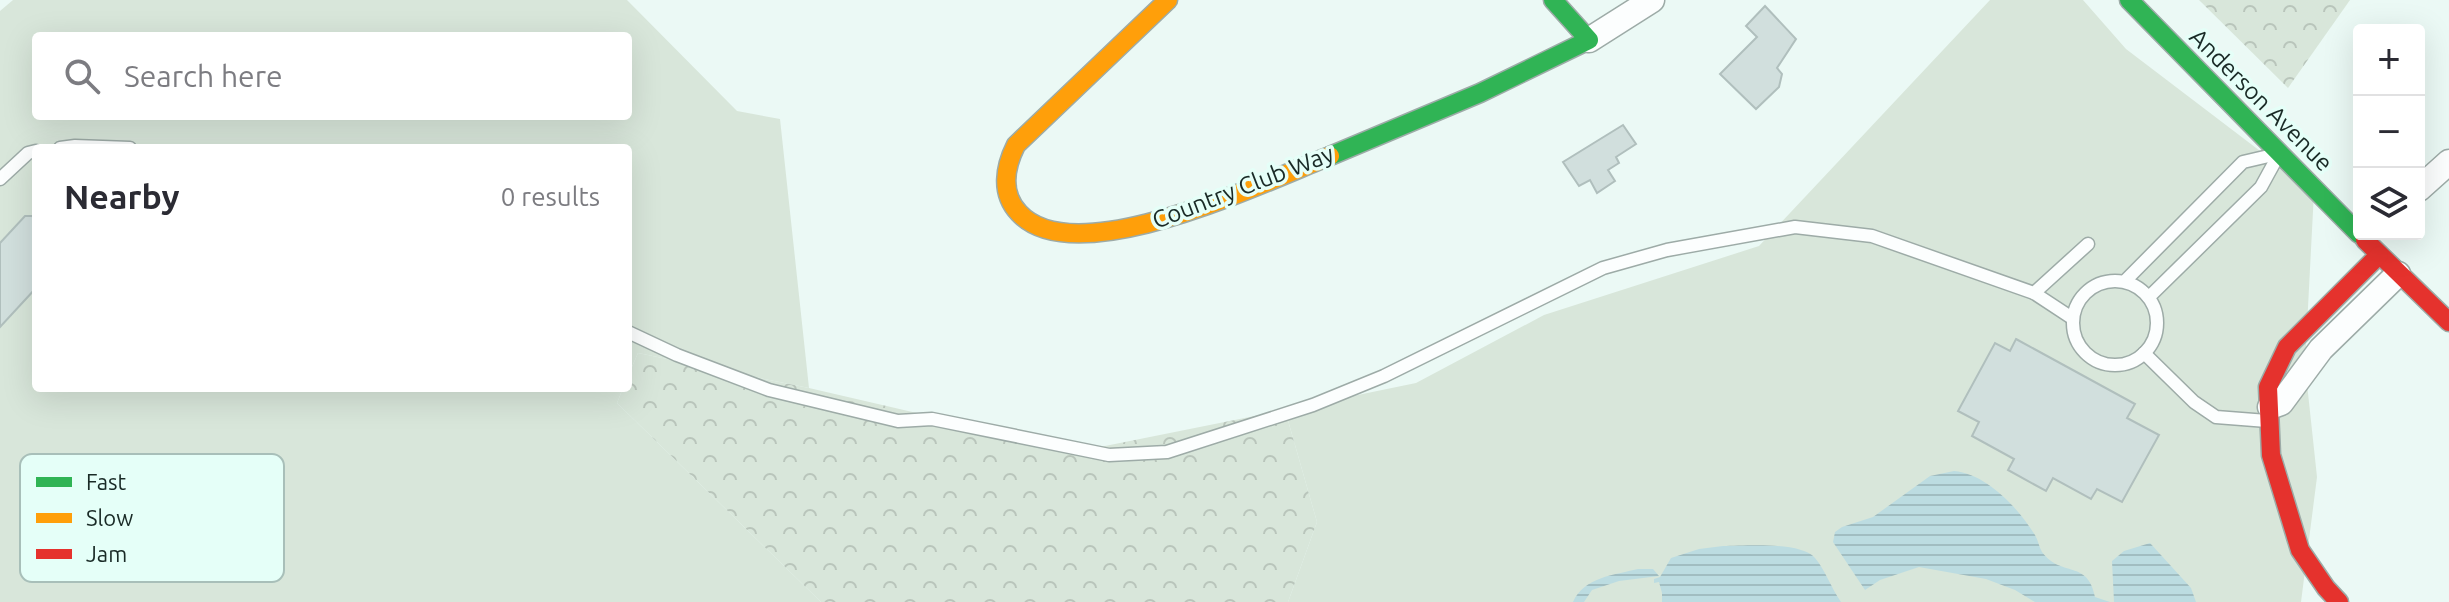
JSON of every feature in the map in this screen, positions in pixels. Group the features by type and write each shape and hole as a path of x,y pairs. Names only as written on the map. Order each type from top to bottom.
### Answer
{"street":[{"name":"Country Club Way","path":"1168,0 1016,145 1008,161 1005,178 1008,196 1027,222 1043,230 1095,232 1131,228 1170,218 1355,145 1541,65 1589,40 1652,0"},
{"path":"1553,0 1589,40"},
{"name":"Anderson Avenue","path":"2129,0 2353,225"},
{"path":"2425,184 2449,162"},
{"path":"2339,602 2300,550 2271,455 2268,387 2287,347 2366,240"},
{"name":"Anderson Avenue","path":"2368,240 2398,274 2449,322"},
{"path":"2270,414 2321,349 2398,274"}],"lane":[{"path":"0,179 32,152"},
{"path":"2125,281 2243,162 2280,153"},
{"path":"2149,297 2261,187 2280,153"},
{"path":"632,334 677,355 769,390 898,421 932,419 1109,455 1167,452 1313,405 1398,369 1603,268 1667,250 1795,227 1872,236 2034,293 2072,318"},
{"path":"2034,293 2088,244"},
{"path":"2111,280 2125,281 2149,297 2157,322 2155,336 2144,353 2126,364 2113,365 2100,363 2078,345 2072,318 2076,304 2096,284 2111,280"},
{"path":"2144,353 2194,402 2216,417 2270,414"}],"green space":[{"path":"13,0 627,0 737,111 780,119 809,388 638,353 632,367 632,144 32,144 32,392 621,392 617,403 821,602 0,602 0,11"},
{"path":"1990,0 2083,0 2126,49 2314,192 2305,365 2317,477 2301,602 1288,602 1317,522 1285,410 1416,383 1544,315 1759,246"},
{"path":"2199,0 2350,0 2288,88"},
{"path":"638,353 809,388 1080,451 1285,410 1317,522 1288,602 821,602 617,403 621,392 632,392 632,367"}],"water":[{"path":"1954,471 1990,485 2028,525 2049,560 2080,573 2091,585 2095,597 2110,602 2035,602 1986,579 1919,567 1880,580 1865,590 1833,542 1835,532 1873,517 1930,476"},
{"path":"2150,543 2191,588 2196,602 2114,602 2112,561 2124,551"},
{"path":"1723,546 1786,547 1808,553 1819,563 1841,602 1662,602 1659,582 1654,583 1654,579 1660,577 1671,558 1699,549"},
{"path":"1638,569 1653,569 1659,576 1619,581 1592,590 1584,602 1573,602 1592,582"}],"building":[{"path":"1765,6 1796,39 1777,68 1782,74 1779,87 1756,109 1720,74 1757,37 1746,26"},
{"path":"1623,125 1636,144 1616,157 1619,163 1608,170 1615,181 1597,193 1590,180 1579,186 1563,162"},
{"path":"25,216 32,216 32,292 0,327 0,243"},
{"path":"2016,339 2135,404 2127,418 2159,435 2122,502 2097,489 2091,499 2053,478 2046,491 2008,470 2014,459 1972,436 1979,422 1958,411 1995,343 2010,351"}],"traffic: fast":[{"path":"1330,156 1480,93 1589,40 1553,0"},
{"path":"2129,0 2353,228"}],"traffic: slow":[{"path":"1168,0 1016,145 1006,180 1009,197 1019,213 1046,229 1082,233 1125,228 1172,217 1218,201 1330,156"}],"traffic: jam":[{"path":"2365,240 2449,322"},
{"path":"2339,602 2300,550 2271,455 2268,387 2287,347 2379,255"}]}
